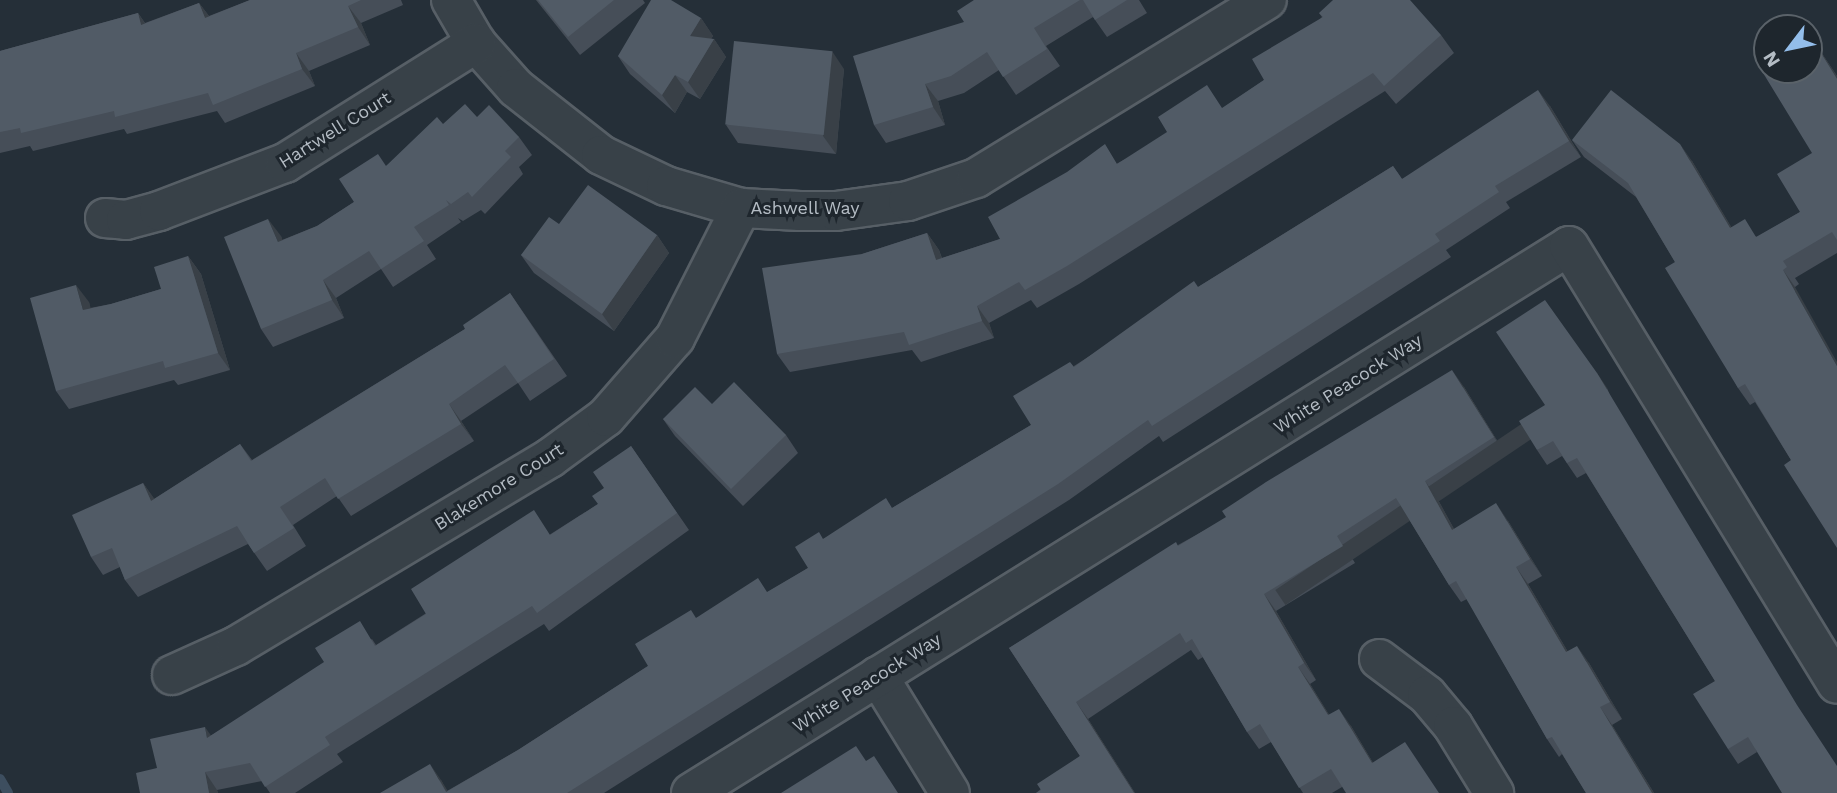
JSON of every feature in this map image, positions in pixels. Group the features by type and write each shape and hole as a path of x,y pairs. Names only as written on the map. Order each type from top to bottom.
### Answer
{"street":[{"name":"Ashwell Way","path":"450,0 476,43 542,112 601,155 666,186 741,208 836,211 872,207 976,178 1267,0"},
{"name":"Hartwell Court","path":"105,218 126,220 159,211 285,163 476,43"},
{"name":"Blakemore Court","path":"172,675 236,646 550,458 606,417 675,338 741,208"},
{"name":"White Peacock Way","path":"691,793 1569,246 1837,684"},
{"path":"1379,659 1436,705 1494,793"},
{"path":"878,677 950,793"}],"building":[{"path":"250,0 361,0 348,6 358,27 296,53 302,69 213,105 208,93 115,117 114,111 21,133 20,128 0,132 0,51 138,13 141,25 199,3 205,18"},
{"path":"538,0 614,0 568,37"},
{"path":"651,0 671,0 701,18 690,36 714,39 688,82 675,75 662,95 618,56"},
{"path":"974,0 1080,0 1034,28 1047,49 1003,77 987,52 951,76 925,84 933,107 874,125 853,56 964,22 957,11"},
{"path":"1083,0 1127,0 1095,20"},
{"path":"1333,0 1410,0 1441,35 1384,86 1373,73 1067,266 1025,290 1019,282 977,306 982,321 909,345 904,332 777,354 762,268 862,254 927,233 936,260 1000,239 988,217 1067,172 1105,144 1117,164 1167,132 1158,117 1207,85 1222,108 1264,80 1252,59 1323,17 1319,13"},
{"path":"734,41 832,51 824,135 725,125"},
{"path":"1823,56 1837,79 1837,240 1832,232 1783,261 1787,267 1783,270 1837,366 1837,548 1784,465 1791,460 1745,384 1738,388 1665,268 1675,262 1628,183 1572,140 1611,90 1680,144 1730,228 1745,219 1756,237 1800,212 1777,174 1812,153 1770,84 1823,84"},
{"path":"1538,90 1569,141 1495,186 1499,192 1435,234 1440,241 1152,426 1148,420 1058,484 567,793 380,793 430,764 446,792 518,750 648,666 635,644 691,610 696,618 758,578 767,592 808,568 795,547 819,532 823,539 886,498 892,508 1031,425 1013,396 1070,362 1074,367 1194,281 1198,287 1393,166 1402,179"},
{"path":"465,104 477,117 489,105 519,137 505,151 511,157 472,197 468,192 451,204 446,200 449,205 414,227 424,241 381,269 369,251 323,280 332,300 261,329 224,237 268,219 278,242 317,226 354,202 339,179 378,154 386,166 437,117 443,124"},
{"path":"588,185 657,235 602,314 521,255 549,217 559,224"},
{"path":"188,256 218,353 165,368 163,361 56,391 30,298 76,285 83,310 111,304 161,289 154,267"},
{"path":"510,293 554,359 518,383 505,365 449,404 461,424 338,499 325,478 280,507 294,528 254,553 237,526 125,580 112,548 91,557 72,515 143,483 151,501 240,444 251,461 465,329 463,325"},
{"path":"1545,300 1597,373 1797,705 1837,766 1837,793 1782,793 1748,737 1728,749 1693,694 1715,681 1577,458 1567,463 1553,441 1537,450 1519,421 1545,405 1496,332"},
{"path":"1452,370 1494,437 1425,481 1452,530 1496,503 1530,559 1516,567 1566,652 1577,646 1610,702 1600,707 1652,793 1586,793 1552,737 1547,739 1456,581 1449,585 1396,498 1337,536 1343,546 1264,594 1304,663 1298,667 1328,715 1339,709 1372,763 1405,742 1439,793 1346,793 1331,769 1299,788 1260,724 1247,732 1192,639 1186,643 1180,633 1076,702 1134,793 1036,793 1041,790 1037,784 1080,756 1009,648 1176,542 1178,546 1226,517 1222,511 1266,482"},
{"path":"734,382 786,435 731,489 663,419 695,387 712,404"},
{"path":"631,446 677,513 537,613 532,606 325,737 330,745 265,787 250,763 205,772 209,793 140,793 136,773 157,768 150,739 205,727 207,738 324,662 315,648 360,621 375,646 426,614 411,589 534,510 550,535 598,504 592,496 604,488 593,472"},
{"path":"856,746 866,761 874,756 898,793 781,793"}],"waterway":[{"path":"0,779 8,793"}]}
